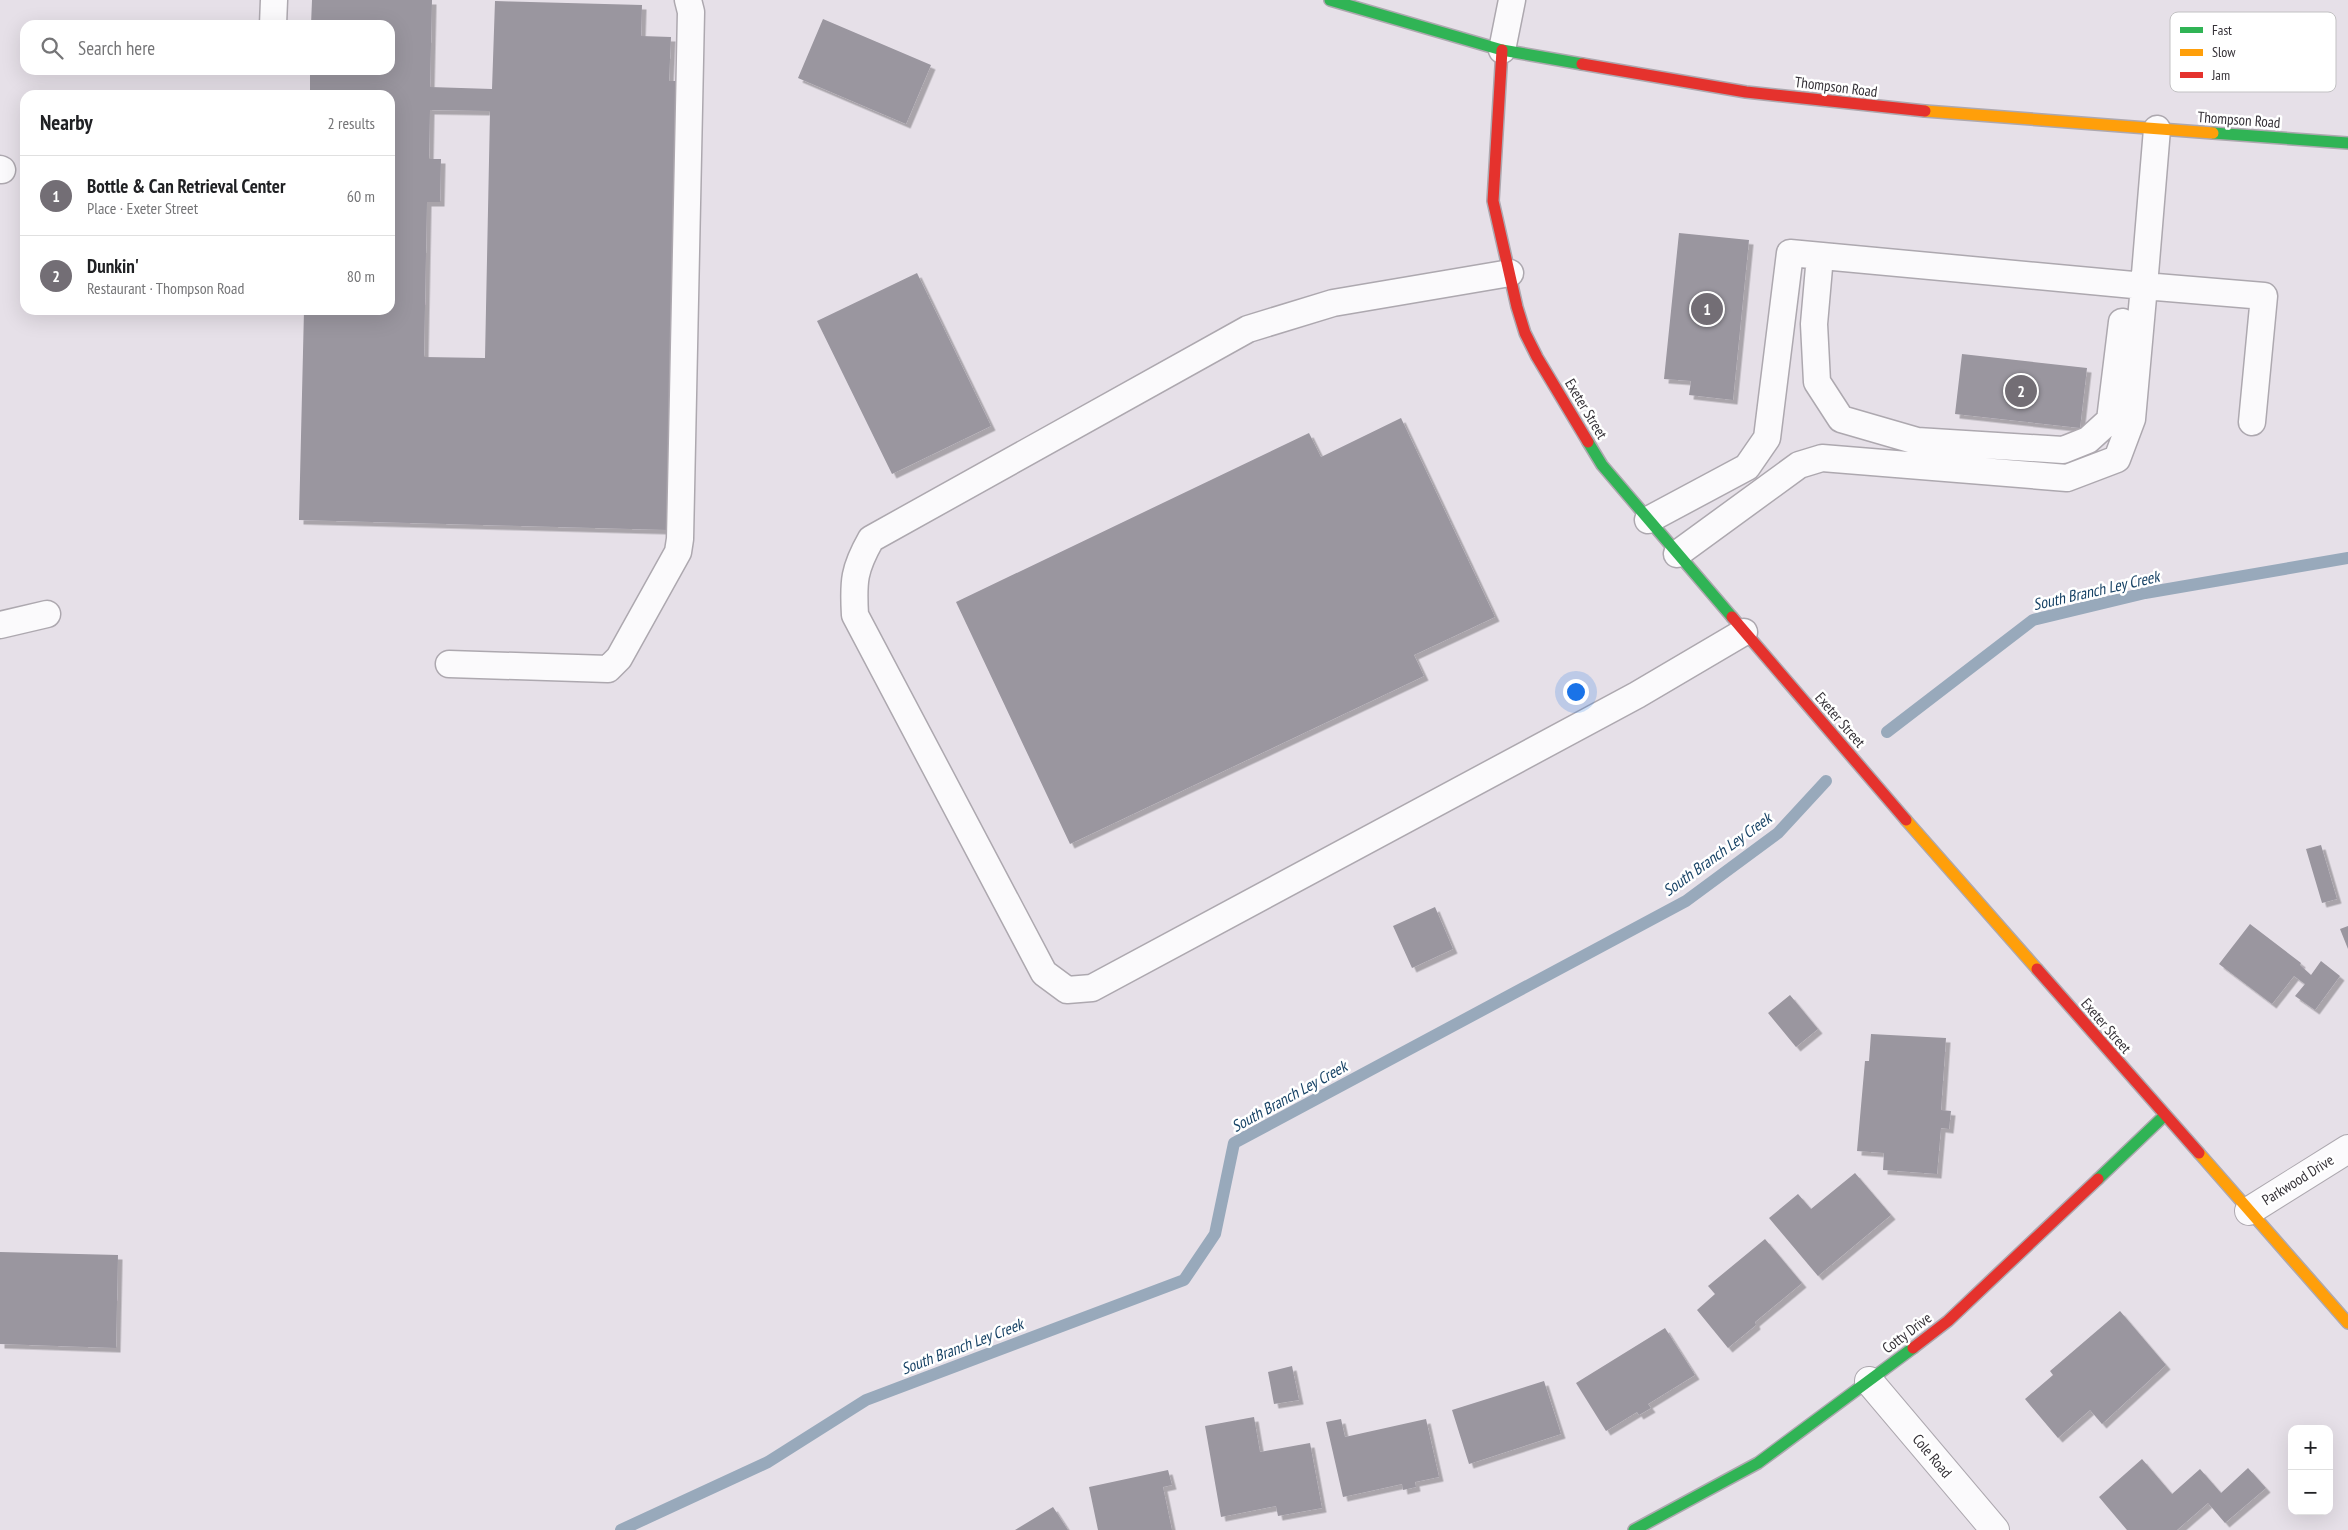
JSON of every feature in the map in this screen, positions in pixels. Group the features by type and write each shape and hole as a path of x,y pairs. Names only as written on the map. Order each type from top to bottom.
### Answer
{"street":[{"name":"Thompson Road","path":"1330,0 1502,50 1746,92 1905,110 2348,142"},
{"name":"Exeter Street","path":"1502,50 1493,201 1510,274 1525,333 1602,465 1744,632 2164,1116 2348,1323"},
{"name":"Cotty Drive","path":"1634,1530 1758,1463 1869,1382 1948,1321 2164,1116"},
{"name":"Parkwood Drive","path":"2249,1211 2348,1149"},
{"name":"Cole Road","path":"1869,1382 1995,1530"}],"lane":[{"path":"273,20 274,0"},
{"path":"449,664 608,669 619,658 678,552 691,12 688,0"},
{"path":"1502,50 1512,0"},
{"path":"1820,256 1814,324 1817,382 1841,419 1917,441 2063,450 2088,440 2110,420 2119,355 2134,285 2157,129"},
{"path":"1648,520 1747,467 1767,438 1790,253 2264,296 2252,422"},
{"path":"1510,274 1333,303 1248,329 871,539 858,562 854,585 854,615 1044,973 1067,990 1092,988 1637,695 1744,632"},
{"path":"1677,554 1799,465 1822,458 2067,478 2117,459 2132,420 2134,285"},
{"path":"0,625 46,614"}],"building":[{"path":"312,0 432,0 430,87 492,89 495,1 642,5 641,36 671,37 669,81 679,81 668,530 299,520 304,315 395,315 395,90 310,90 310,75 395,75 395,20 311,20","holes":["430,110 490,111 485,358 424,357 427,202 440,202 441,159 429,159"]},
{"path":"823,19 931,65 906,124 798,78"},
{"path":"1679,233 1749,240 1733,400 1689,395 1691,381 1664,379"},
{"path":"917,273 991,426 892,474 817,321"},
{"path":"1962,354 2087,368 2080,428 1955,414"},
{"path":"1401,418 1495,617 1414,655 1424,676 1070,844 956,602 1309,433 1321,457"},
{"path":"2321,845 2337,899 2322,903 2306,849"},
{"path":"1435,907 1453,949 1412,968 1393,926"},
{"path":"2250,924 2301,963 2300,965 2311,975 2321,961 2340,976 2315,1010 2295,996 2305,984 2294,976 2272,1004 2219,964"},
{"path":"2348,926 2348,949 2340,929"},
{"path":"1790,995 1818,1029 1796,1047 1768,1013"},
{"path":"1871,1034 1946,1038 1941,1110 1951,1111 1949,1129 1941,1128 1937,1174 1883,1170 1884,1153 1857,1151 1865,1061 1869,1061"},
{"path":"1855,1173 1891,1215 1818,1276 1769,1218 1798,1194 1811,1209"},
{"path":"1765,1239 1802,1283 1755,1322 1756,1325 1728,1348 1697,1310 1715,1294 1708,1286"},
{"path":"0,1252 118,1255 116,1348 0,1344"},
{"path":"2120,1311 2166,1365 2102,1424 2090,1410 2058,1438 2025,1399 2053,1375 2050,1371"},
{"path":"1665,1328 1695,1375 1648,1404 1651,1408 1639,1415 1637,1412 1606,1431 1576,1383"},
{"path":"1292,1366 1299,1400 1274,1404 1268,1372"},
{"path":"1544,1381 1561,1434 1469,1464 1452,1410"},
{"path":"1254,1417 1260,1452 1310,1443 1322,1508 1278,1516 1276,1506 1221,1517 1205,1426"},
{"path":"1341,1419 1345,1437 1426,1419 1439,1477 1415,1482 1416,1487 1403,1490 1402,1484 1343,1497 1326,1422"},
{"path":"2142,1459 2172,1494 2200,1469 2221,1493 2248,1468 2266,1488 2225,1523 2208,1503 2177,1530 2127,1530 2099,1497"},
{"path":"1168,1470 1172,1485 1163,1487 1172,1530 1098,1530 1089,1487"},
{"path":"1053,1507 1068,1530 1015,1530"}],"waterway":[{"name":"South Branch Ley Creek","path":"1887,732 2033,620 2145,593 2348,558"},
{"name":"South Branch Ley Creek","path":"621,1530 768,1462 866,1400 1184,1280 1215,1234 1234,1143 1686,901 1778,833 1826,781"}],"traffic: fast":[{"path":"1330,0 1502,50 1582,64"},
{"path":"2213,133 2348,143"},
{"path":"1588,442 1602,465 1732,617"},
{"path":"2098,1179 2164,1116"},
{"path":"1634,1530 1758,1463 1913,1348"}],"traffic: slow":[{"path":"1925,111 2213,133"},
{"path":"1906,820 2037,969"},
{"path":"2199,1153 2348,1323"}],"traffic: jam":[{"path":"1502,50 1493,201 1517,307 1525,333 1537,357 1588,442"},
{"path":"1582,64 1746,92 1925,111"},
{"path":"1732,617 1906,820"},
{"path":"2037,969 2199,1153"},
{"path":"1913,1348 1948,1321 2098,1179"}],"place":[{"name":"Bottle & Can Retrieval Center","path":"1707,309"},
{"name":"Dunkin'","path":"2021,391"}]}
